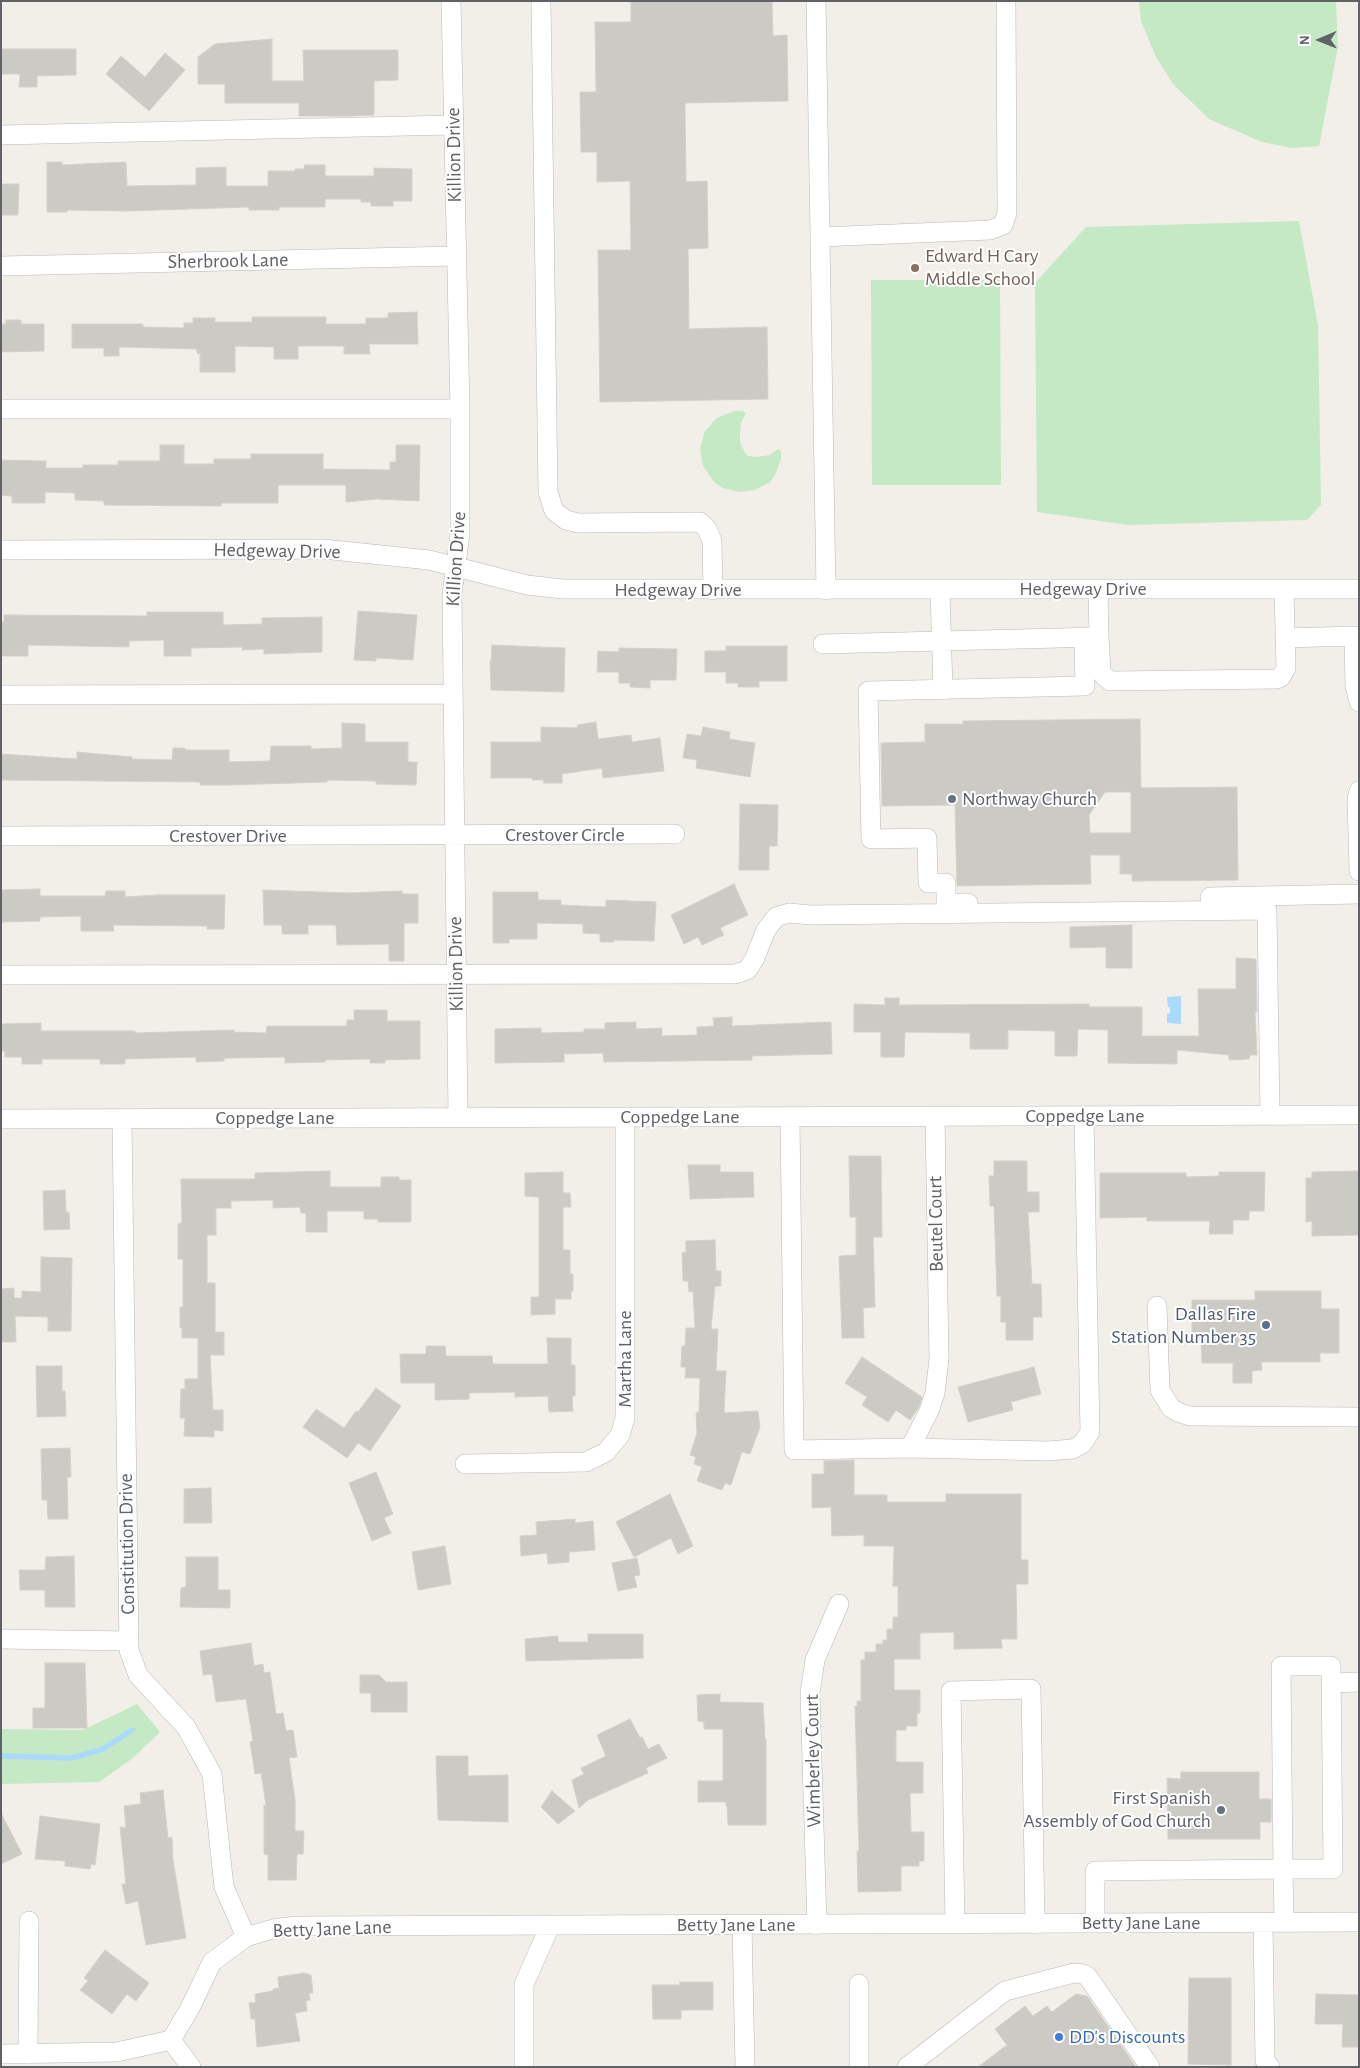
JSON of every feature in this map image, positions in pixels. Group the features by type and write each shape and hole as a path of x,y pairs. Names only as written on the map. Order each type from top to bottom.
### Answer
{"street":[{"name":"Killion Drive","path":"452,1 460,410 460,534 452,594 458,1118"},
{"path":"540,1 548,492 554,511 566,520 578,524 700,522 707,528 712,541 713,590"},
{"path":"816,1 826,590"},
{"path":"820,237 990,230 1003,225 1008,214 1006,1"},
{"path":"1,135 453,125"},
{"name":"Sherbrook Lane","path":"1,266 456,256"},
{"path":"1,409 460,410"},
{"name":"Hedgeway Drive","path":"1,550 323,549 429,560 527,585 562,589 1359,589"},
{"path":"1098,589 1085,686 868,691 871,839 927,838 928,883 946,883 946,903 1359,894"},
{"path":"1092,638 1101,671 1106,679 1115,682 1277,679 1281,677 1286,668 1284,589"},
{"path":"940,590 943,690"},
{"path":"1285,638 1354,636 1355,686 1359,702"},
{"path":"823,644 1092,638"},
{"path":"1,695 453,694"},
{"path":"1359,791 1357,798 1359,871"},
{"name":"Crestover Circle","path":"455,836 675,834"},
{"name":"Crestover Drive","path":"1,836 455,836"},
{"path":"1,975 735,974 747,970 754,960 766,930 776,917 789,913 810,916 1267,910 1270,1115"},
{"name":"Coppedge Lane","path":"1,1119 1359,1115"},
{"name":"Beutel Court","path":"910,1448 930,1411 935,1393 939,1359 937,1333 935,1116"},
{"path":"790,1117 794,1450 910,1448 1048,1451 1073,1449 1082,1444 1090,1432 1084,1116"},
{"name":"Martha Lane","path":"465,1464 586,1462 606,1452 620,1435 625,1418 625,1117"},
{"name":"Constitution Drive","path":"122,1119 129,1650 138,1675 186,1728 212,1774 224,1887 246,1937"},
{"path":"1157,1306 1160,1390 1171,1408 1180,1413 1190,1416 1359,1417"},
{"name":"Wimberley Court","path":"817,1924 810,1693 814,1660 839,1604"},
{"path":"1,1639 128,1641"},
{"path":"1095,1923 1094,1871 1283,1869 1333,1869 1331,1666 1281,1666 1283,1869 1284,1923"},
{"path":"1331,1683 1359,1682"},
{"path":"955,1924 951,1691 1031,1689 1035,1924"},
{"path":"28,2054 29,1921"},
{"name":"Betty Jane Lane","path":"171,2040 190,2008 212,1962 246,1937 272,1928 296,1926 1359,1922"},
{"path":"1263,1923 1265,2061 1270,2067"},
{"path":"742,1925 745,2067"},
{"path":"524,2067 524,1984 550,1926"},
{"path":"908,2067 1006,1991 1074,1974 1083,1974 1088,1977 1150,2067"},
{"path":"858,1984 859,2067"},
{"path":"1,2054 117,2052 171,2040 191,2067"}],"green space":[{"path":"1139,1 1336,1 1338,47 1319,146 1292,148 1262,142 1209,119 1173,84 1156,57 1141,21"},
{"path":"1299,221 1318,325 1321,505 1307,520 1128,525 1037,512 1035,283 1086,227"},
{"path":"871,280 1000,280 1001,485 872,485"},
{"path":"734,411 746,413 741,423 740,442 748,456 770,455 778,449 781,451 781,459 775,475 770,482 755,490 739,492 723,488 714,482 703,466 700,448 705,431 717,418"},
{"path":"137,1704 160,1732 133,1758 99,1782 1,1784 1,1729 83,1730"}],"water":[{"path":"1181,996 1181,1024 1167,1023 1167,1014 1170,1013 1170,1007 1168,1007 1167,997"}],"building":[{"path":"631,1 772,1 773,36 787,35 788,101 685,103 686,182 707,181 708,248 688,249 689,329 767,327 768,399 600,402 598,250 631,250 630,181 597,182 597,152 581,152 580,92 596,92 595,22 631,22"},
{"path":"272,39 272,81 304,81 303,50 398,50 398,80 374,81 374,115 348,116 299,116 299,103 225,103 225,84 198,84 198,57 215,44"},
{"path":"1,49 76,49 76,75 37,76 37,87 19,87 20,74 1,74"},
{"path":"165,53 185,70 149,111 106,74 121,56 145,77"},
{"path":"47,162 62,162 62,165 126,162 127,186 196,185 196,168 226,167 226,186 268,186 268,171 295,171 295,169 305,169 304,165 325,165 325,176 374,176 374,168 412,169 412,201 393,201 393,206 371,206 371,202 361,202 361,199 325,199 325,207 279,207 279,210 249,210 249,207 127,211 67,210 67,212 47,212"},
{"path":"1,184 19,184 18,215 1,215"},
{"path":"417,312 418,344 369,344 370,354 344,354 344,346 298,346 298,359 274,359 274,347 235,346 235,372 200,372 200,354 197,353 197,349 119,347 119,356 104,356 104,348 72,348 72,324 143,324 143,327 184,328 184,323 193,323 193,318 215,318 215,322 252,322 252,317 326,317 326,324 366,324 366,318 388,318 388,313"},
{"path":"6,320 21,320 21,324 44,324 44,351 1,352 1,324 6,324"},
{"path":"160,445 184,445 184,464 214,464 214,459 251,459 251,454 323,454 323,469 390,470 390,462 396,462 396,445 420,445 419,501 377,499 346,502 346,485 278,485 278,503 221,503 221,506 104,505 104,501 75,500 75,493 45,492 45,503 12,503 12,496 1,495 1,460 46,461 46,468 83,468 83,465 118,465 118,461 160,461"},
{"path":"358,611 417,615 413,660 376,658 376,661 354,660"},
{"path":"147,612 223,612 223,625 262,624 262,618 322,617 322,652 264,654 264,649 242,650 243,647 191,648 191,656 164,656 164,640 129,641 129,647 28,645 28,656 1,656 1,622 4,622 4,615 147,616"},
{"path":"492,645 565,648 564,692 491,690 490,661"},
{"path":"726,646 787,646 787,681 759,681 759,687 738,687 738,683 726,683 726,672 705,672 705,651 726,651"},
{"path":"619,648 677,649 676,680 650,680 650,688 630,687 630,683 619,683 619,672 597,672 598,651 619,652"},
{"name":"Northway Church","path":"1140,719 1141,788 1237,787 1238,880 1132,881 1132,874 1120,874 1120,855 1090,855 1091,884 957,886 955,805 882,806 881,743 925,742 925,724 963,724 963,721","holes":["1105,792 1131,792 1131,833 1090,833 1089,815"]},
{"path":"596,722 598,739 631,735 632,742 660,738 664,771 603,778 602,768 562,774 562,783 543,783 544,780 532,780 532,778 491,778 491,742 541,742 541,727 578,728 577,725"},
{"path":"342,723 365,724 365,742 408,742 408,762 417,762 416,785 376,784 376,781 327,780 327,782 200,785 200,782 1,780 1,754 77,759 77,752 132,757 132,759 172,760 173,748 184,748 186,750 229,750 229,762 270,761 271,746 311,746 311,749 342,748"},
{"path":"703,727 730,732 729,739 755,743 750,777 696,768 697,760 683,758 687,734 701,736"},
{"path":"740,804 778,805 777,846 769,846 769,870 739,870"},
{"path":"734,884 748,915 720,928 724,935 702,945 698,937 684,944 671,915"},
{"path":"40,889 40,896 105,896 106,891 125,891 125,897 225,895 224,929 207,929 207,926 113,925 114,931 81,931 81,916 40,917 40,921 1,922 1,890"},
{"path":"263,890 349,893 402,891 402,894 418,894 418,923 404,923 404,961 389,961 389,944 337,945 336,925 308,925 308,934 282,934 282,925 264,925"},
{"path":"493,892 538,892 538,900 561,900 561,905 606,907 606,900 656,902 654,941 614,940 614,942 600,942 600,934 583,933 583,924 537,923 537,939 509,939 509,943 493,943"},
{"path":"1132,925 1132,968 1106,968 1106,947 1070,948 1070,927"},
{"path":"1236,958 1256,959 1257,1011 1255,1012 1257,1055 1250,1055 1249,1059 1229,1060 1229,1055 1177,1050 1177,1064 1108,1063 1108,1030 1078,1029 1077,1056 1055,1056 1055,1031 1008,1030 1008,1049 970,1049 970,1033 905,1032 904,1057 881,1057 881,1032 854,1032 854,1004 885,1005 885,998 899,998 899,1005 1089,1004 1089,1007 1142,1007 1142,1036 1199,1036 1198,989 1236,989"},
{"path":"354,1010 387,1010 387,1021 420,1021 420,1059 385,1060 385,1063 370,1063 370,1059 285,1063 285,1057 224,1058 224,1061 196,1062 196,1057 125,1059 125,1064 100,1064 100,1059 42,1059 42,1064 22,1064 22,1057 5,1057 5,1051 1,1051 1,1024 41,1023 41,1031 135,1031 135,1033 234,1030 234,1032 266,1033 267,1026 347,1026 347,1020 354,1020"},
{"path":"732,1017 732,1026 831,1022 832,1054 752,1056 752,1060 604,1062 603,1053 564,1054 564,1062 495,1063 495,1029 541,1028 541,1033 584,1032 584,1029 605,1029 605,1023 636,1022 636,1029 662,1028 662,1036 697,1035 697,1027 714,1026 713,1018"},
{"path":"849,1156 881,1156 882,1237 873,1237 875,1307 863,1308 864,1338 842,1338 839,1256 856,1255 856,1217 850,1217"},
{"path":"994,1161 1027,1161 1027,1192 1039,1192 1039,1212 1028,1212 1032,1284 1041,1284 1042,1317 1033,1317 1033,1340 1006,1340 1006,1322 1001,1322 1001,1296 997,1296 994,1206 990,1206 989,1176 994,1176"},
{"path":"688,1165 720,1165 720,1172 753,1172 754,1197 690,1199"},
{"path":"330,1171 330,1187 381,1187 381,1177 399,1177 399,1180 411,1180 411,1222 378,1222 378,1219 364,1219 364,1211 327,1211 327,1232 306,1232 306,1213 301,1213 300,1207 273,1208 273,1200 231,1201 231,1208 216,1208 216,1235 207,1235 207,1283 215,1283 215,1332 224,1332 224,1355 210,1355 213,1410 223,1410 223,1431 214,1430 214,1437 184,1436 185,1418 180,1418 181,1389 185,1389 185,1379 198,1379 198,1338 182,1338 182,1328 180,1328 180,1307 183,1307 183,1259 178,1259 178,1224 182,1223 181,1179 255,1179 255,1173"},
{"path":"1359,1171 1359,1235 1312,1236 1312,1221 1306,1222 1306,1178 1312,1178 1312,1172"},
{"path":"563,1172 563,1193 570,1193 571,1207 563,1207 563,1250 570,1250 570,1274 573,1274 573,1291 571,1291 571,1299 555,1299 555,1314 531,1315 531,1297 539,1297 539,1197 525,1196 525,1173"},
{"path":"1219,1172 1265,1172 1264,1211 1249,1211 1249,1220 1233,1220 1233,1234 1209,1234 1210,1221 1147,1221 1147,1217 1100,1218 1100,1173 1186,1173 1186,1177 1219,1176"},
{"path":"65,1190 66,1212 69,1212 70,1229 44,1230 43,1191"},
{"path":"715,1240 716,1271 721,1271 721,1286 715,1286 711,1329 718,1329 716,1371 726,1371 724,1413 758,1411 760,1427 750,1454 742,1452 731,1485 725,1483 722,1490 697,1481 702,1467 694,1464 696,1457 690,1455 697,1433 696,1413 699,1412 700,1378 685,1378 686,1367 681,1367 682,1346 685,1346 686,1328 695,1328 693,1291 689,1292 688,1281 683,1281 682,1253 686,1252 686,1241"},
{"path":"41,1257 72,1258 71,1331 48,1331 48,1317 15,1316 16,1342 1,1342 1,1289 14,1288 14,1298 22,1298 22,1291 41,1292"},
{"name":"Dallas Fire Station Number 35","path":"1255,1291 1321,1291 1321,1309 1339,1309 1339,1353 1320,1353 1320,1362 1261,1362 1262,1370 1252,1371 1252,1383 1233,1383 1233,1363 1202,1363 1201,1341 1192,1341 1192,1300 1255,1300"},
{"path":"547,1338 571,1338 571,1365 575,1365 575,1396 572,1396 573,1411 549,1412 548,1396 515,1397 515,1392 469,1393 469,1399 435,1400 435,1383 401,1383 400,1354 426,1354 426,1346 445,1346 446,1356 492,1356 493,1364 548,1364"},
{"path":"862,1357 922,1397 919,1407 910,1420 896,1410 888,1422 862,1405 867,1397 845,1383"},
{"path":"36,1366 62,1366 62,1391 65,1391 66,1416 37,1417"},
{"path":"1034,1367 1041,1394 1011,1402 1013,1410 968,1422 958,1387"},
{"path":"376,1388 401,1406 370,1451 358,1443 347,1458 303,1427 316,1409 344,1428"},
{"path":"70,1448 71,1477 67,1477 68,1519 48,1519 47,1500 42,1500 41,1449"},
{"path":"854,1460 854,1495 887,1495 887,1502 946,1502 946,1494 1021,1494 1021,1560 1028,1560 1028,1584 1016,1584 1017,1639 1001,1639 1002,1648 954,1649 954,1632 920,1633 920,1659 894,1659 894,1690 920,1690 920,1713 917,1713 917,1726 906,1726 906,1730 896,1730 896,1762 923,1762 923,1793 910,1793 911,1832 924,1832 924,1861 919,1861 919,1866 901,1866 901,1891 858,1892 857,1851 859,1851 855,1706 857,1706 857,1701 861,1701 861,1660 865,1660 865,1652 876,1652 876,1644 883,1644 883,1640 887,1640 887,1629 893,1629 893,1617 898,1617 898,1586 893,1586 894,1546 864,1546 864,1535 832,1536 831,1507 812,1508 812,1474 824,1474 824,1461"},
{"path":"376,1472 393,1514 384,1518 391,1533 372,1541 349,1483"},
{"path":"211,1488 212,1523 184,1523 184,1489"},
{"path":"670,1494 693,1546 678,1554 671,1538 634,1557 616,1522"},
{"path":"575,1519 575,1523 593,1521 595,1550 569,1552 569,1562 548,1564 547,1553 521,1556 520,1536 537,1535 536,1522"},
{"path":"445,1546 451,1584 418,1590 412,1552"},
{"path":"74,1556 75,1607 45,1607 45,1590 20,1590 19,1570 45,1570 46,1557"},
{"path":"186,1557 218,1557 218,1590 230,1590 230,1608 180,1607 181,1588 186,1587"},
{"path":"637,1558 640,1575 634,1576 637,1587 618,1591 612,1563"},
{"path":"588,1634 643,1634 643,1658 526,1661 525,1639 558,1636 558,1642 588,1642"},
{"path":"251,1643 254,1666 263,1664 264,1673 270,1672 276,1714 283,1713 286,1731 293,1730 297,1757 289,1758 295,1799 295,1831 304,1831 303,1854 297,1854 296,1880 268,1880 268,1855 264,1854 264,1805 266,1805 261,1773 255,1774 250,1742 253,1741 246,1699 216,1702 212,1674 203,1675 200,1651"},
{"path":"45,1663 85,1663 87,1728 33,1728 33,1708 45,1708"},
{"path":"360,1675 379,1675 386,1682 407,1682 407,1712 371,1712 371,1693 360,1693"},
{"path":"720,1694 720,1702 763,1703 766,1739 766,1825 728,1825 726,1802 698,1802 698,1781 723,1781 723,1729 704,1729 704,1722 698,1721 697,1695"},
{"path":"630,1719 648,1749 659,1744 667,1758 646,1768 648,1773 588,1800 579,1808 572,1780 584,1774 581,1768 606,1756 597,1735"},
{"path":"436,1756 468,1756 468,1776 508,1775 508,1822 438,1820"},
{"name":"First Spanish Assembly of God Church","path":"1181,1772 1259,1772 1259,1799 1271,1799 1271,1822 1260,1822 1260,1839 1168,1839 1167,1778 1181,1779"},
{"path":"163,1790 168,1838 172,1837 173,1860 186,1938 146,1945 138,1901 126,1904 122,1884 126,1884 120,1827 126,1828 124,1806 141,1804 140,1793"},
{"path":"552,1791 575,1811 558,1824 541,1807"},
{"path":"1,1813 22,1854 1,1864"},
{"path":"40,1816 100,1824 95,1865 91,1864 90,1869 65,1866 65,1861 35,1859"},
{"path":"105,1950 149,1983 136,2001 127,1994 112,2014 80,1990 88,1981 84,1978"},
{"path":"304,1973 311,1975 313,1993 309,1993 310,2000 306,2001 307,2011 295,2013 300,2041 257,2047 255,2019 251,2019 249,2003 256,2002 255,1994 279,1988 278,1977"},
{"path":"1189,1978 1231,1978 1231,2065 1188,2064"},
{"path":"680,1982 713,1982 713,2010 681,2010 681,2019 653,2019 652,1985 680,1985"},
{"name":"DD's Discounts","path":"1076,1994 1087,1996 1136,2067 978,2067 1007,2045 995,2029 1025,2006 1033,2016 1047,2006 1052,2012"},
{"path":"1316,1994 1359,1995 1359,2047 1342,2047 1343,2024 1315,2024"}],"waterway":[{"path":"1,1756 72,1758 103,1749 132,1730"}],"place":[{"name":"Edward H Cary Middle School","path":"915,268"},
{"name":"Northway Church","path":"952,799"},
{"name":"Dallas Fire Station Number 35","path":"1266,1325"},
{"name":"First Spanish Assembly of God Church","path":"1221,1810"},
{"name":"DD's Discounts","path":"1059,2037"}]}
